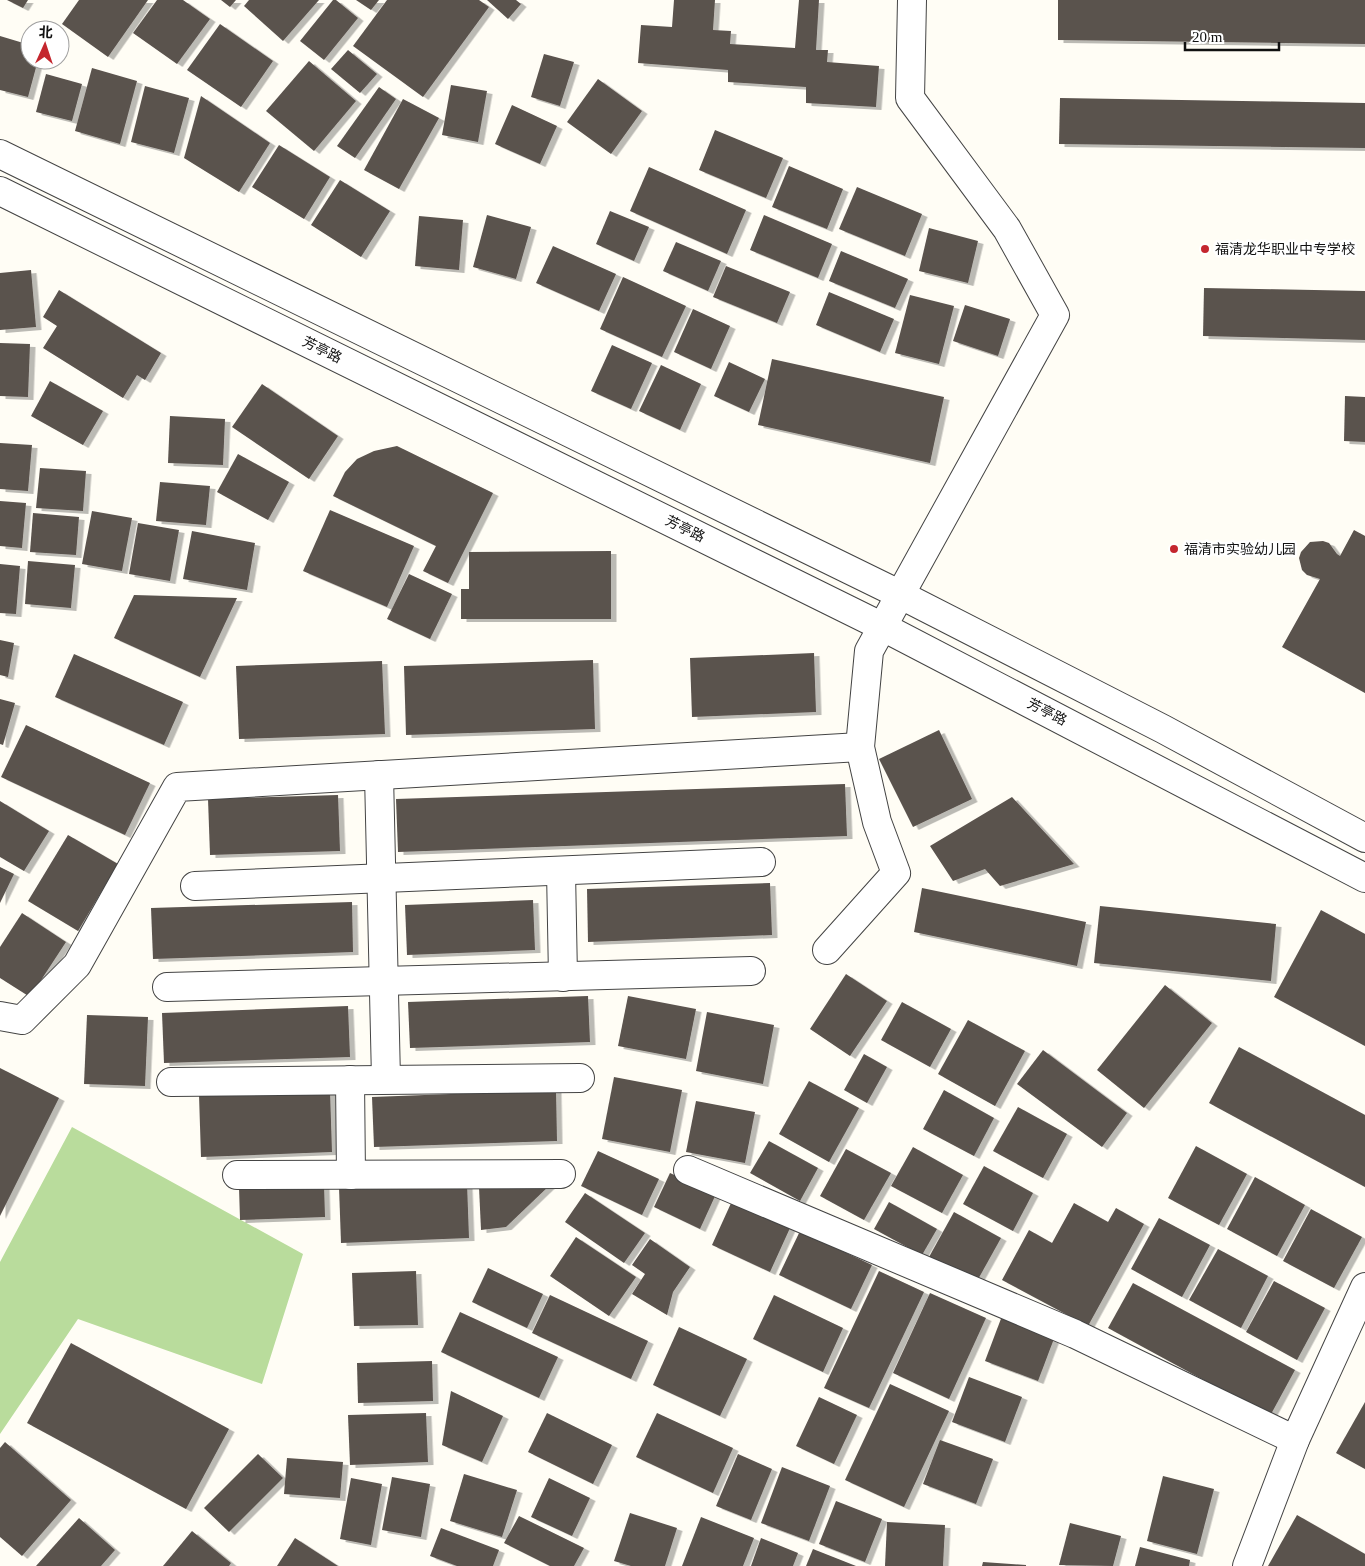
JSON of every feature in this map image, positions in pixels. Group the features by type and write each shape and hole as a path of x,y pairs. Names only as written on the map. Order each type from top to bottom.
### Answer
{"street":[{"path":"826,950 896,873 877,822 860,747 870,651 1055,315 1007,228 910,98 912,0"},
{"path":"0,154 901,595 1163,729 1365,838"},
{"name":"芳亭路","path":"0,191 883,627 1365,878"},
{"path":"0,1016 22,1020 77,965 177,787 860,747"},
{"path":"379,775 386,1079"},
{"path":"195,886 761,862"},
{"path":"561,871 563,977"},
{"path":"167,987 751,971"},
{"path":"171,1082 580,1078"},
{"path":"350,1080 351,1175"},
{"path":"688,1170 1075,1334 1296,1440"},
{"path":"237,1175 561,1174"},
{"path":"1247,1566 1296,1440 1365,1287"}],"green space":[{"path":"72,1127 303,1254 262,1384 78,1319 0,1434 0,1262"}],"building":[{"path":"7,0 28,0 23,8"},
{"path":"79,0 148,0 108,57 70,30 70,20 65,20"},
{"path":"157,0 183,0 210,19 177,64 133,33"},
{"path":"221,0 236,0 230,7"},
{"path":"249,0 319,0 283,41 244,6"},
{"path":"333,0 336,0 358,18 324,60 300,41"},
{"path":"356,0 379,0 371,10"},
{"path":"387,0 479,0 489,7 423,97 353,46"},
{"path":"487,0 516,0 521,4 508,19"},
{"path":"674,0 715,0 713,30 731,31 730,44 795,48 799,0 819,0 816,50 828,50 827,62 879,66 876,107 806,103 806,87 728,82 728,70 638,63 641,25 672,27"},
{"path":"1058,0 1365,0 1365,44 1058,40"},
{"path":"220,24 273,61 241,107 187,70"},
{"path":"0,36 20,42 20,70 35,70 28,97 0,90"},
{"path":"348,50 377,74 360,93 331,69"},
{"path":"544,54 574,62 560,106 531,97"},
{"path":"309,61 356,101 314,151 266,111"},
{"path":"92,68 137,81 120,144 75,131"},
{"path":"46,74 82,84 72,121 36,112"},
{"path":"598,79 642,111 611,154 567,122"},
{"path":"451,85 487,91 478,142 442,135"},
{"path":"145,86 189,98 174,153 131,142"},
{"path":"379,87 396,99 355,158 337,146"},
{"path":"201,96 270,143 239,192 184,158"},
{"path":"1060,98 1365,103 1365,148 1059,144"},
{"path":"403,99 439,118 399,189 364,170"},
{"path":"512,105 557,126 540,164 495,144"},
{"path":"715,130 783,158 766,198 699,170"},
{"path":"279,145 330,177 304,219 252,187"},
{"path":"789,166 843,189 827,229 772,207"},
{"path":"649,167 746,210 727,254 630,211"},
{"path":"340,180 390,211 361,257 311,225"},
{"path":"857,187 922,214 905,256 839,229"},
{"path":"610,211 649,227 634,261 596,244"},
{"path":"487,215 531,227 516,279 473,267"},
{"path":"764,215 832,244 818,278 750,250"},
{"path":"419,216 463,220 459,270 415,266"},
{"path":"929,228 978,241 968,283 919,271"},
{"path":"676,242 721,261 708,291 663,271"},
{"path":"553,246 616,274 599,311 536,283"},
{"path":"841,251 908,279 895,308 829,281"},
{"path":"726,266 790,292 777,323 713,297"},
{"path":"31,270 36,327 0,330 0,273"},
{"path":"623,277 686,306 662,357 600,329"},
{"path":"1204,288 1365,291 1365,340 1203,336"},
{"path":"59,290 161,353 145,380 137,375 123,398 43,348 57,326 43,317"},
{"path":"829,292 894,319 880,352 816,325"},
{"path":"910,295 954,306 939,364 895,353"},
{"path":"965,305 1010,319 998,356 953,341"},
{"path":"693,309 730,326 711,369 674,352"},
{"path":"0,343 30,344 28,397 0,396"},
{"path":"612,345 652,363 631,409 591,391"},
{"path":"772,359 944,397 930,463 758,425"},
{"path":"729,362 765,379 749,412 714,396"},
{"path":"661,365 701,384 680,430 639,411"},
{"path":"50,381 103,411 83,445 31,416"},
{"path":"262,384 338,436 309,479 232,427"},
{"path":"1345,396 1365,397 1365,442 1344,441"},
{"path":"170,416 225,419 223,465 168,463"},
{"path":"0,443 32,445 28,491 0,489"},
{"path":"397,446 493,493 448,583 423,571 436,546 333,496 345,472 357,459 374,451"},
{"path":"238,454 289,482 268,520 217,492"},
{"path":"40,468 86,471 83,511 36,508"},
{"path":"160,482 210,486 206,525 156,521"},
{"path":"0,501 26,503 22,548 0,546"},
{"path":"330,510 414,546 387,607 303,571"},
{"path":"92,511 132,518 122,571 82,564"},
{"path":"33,513 79,517 76,555 30,552"},
{"path":"138,523 179,530 170,581 129,574"},
{"path":"1354,530 1365,536 1365,693 1282,647 1320,579 1307,575 1302,570 1299,558 1301,552 1310,542 1323,541 1329,543 1340,556"},
{"path":"192,531 255,543 247,590 183,579"},
{"path":"611,551 611,619 461,619 461,589 469,589 469,552"},
{"path":"28,561 75,565 71,608 25,604"},
{"path":"0,564 20,566 16,614 0,613"},
{"path":"409,574 452,594 430,639 387,619"},
{"path":"134,595 237,598 200,677 114,638"},
{"path":"0,640 14,643 8,677 0,675"},
{"path":"814,653 816,712 692,717 690,658"},
{"path":"74,654 183,702 164,745 55,697"},
{"path":"593,660 595,729 406,735 404,666"},
{"path":"382,661 385,734 239,739 236,666"},
{"path":"0,699 15,703 3,745 0,744"},
{"path":"26,725 150,783 125,835 1,777"},
{"path":"939,730 972,799 913,827 879,759"},
{"path":"845,784 847,836 398,852 396,799"},
{"path":"338,795 340,851 210,855 208,799"},
{"path":"1012,797 1074,864 1000,886 985,869 953,881 930,846"},
{"path":"0,801 49,831 24,871 0,857"},
{"path":"68,835 118,864 78,931 28,901"},
{"path":"0,867 14,874 0,903"},
{"path":"770,883 772,935 588,942 587,889"},
{"path":"922,888 1086,922 1077,966 914,932"},
{"path":"533,900 535,950 407,955 405,905"},
{"path":"352,902 353,952 153,959 151,908"},
{"path":"1100,906 1276,924 1271,981 1094,963"},
{"path":"1321,910 1365,934 1365,1046 1274,997"},
{"path":"22,913 66,942 30,997 0,978 0,947"},
{"path":"846,974 887,1001 850,1056 810,1029"},
{"path":"1165,985 1212,1023 1144,1108 1097,1070"},
{"path":"588,996 590,1042 410,1048 408,1002"},
{"path":"628,996 696,1009 686,1059 618,1046"},
{"path":"902,1002 951,1029 930,1067 881,1040"},
{"path":"348,1006 350,1057 164,1063 162,1013"},
{"path":"707,1012 774,1025 763,1084 696,1071"},
{"path":"87,1015 148,1017 145,1086 84,1084"},
{"path":"968,1020 1025,1051 995,1106 938,1074"},
{"path":"1239,1047 1365,1115 1365,1187 1209,1103"},
{"path":"1043,1050 1127,1113 1102,1147 1017,1084"},
{"path":"864,1054 887,1067 867,1103 844,1090"},
{"path":"0,1068 59,1098 0,1216"},
{"path":"614,1077 682,1090 670,1152 602,1139"},
{"path":"809,1081 859,1108 829,1162 779,1134"},
{"path":"556,1090 557,1141 374,1147 372,1097"},
{"path":"944,1090 994,1118 974,1156 923,1129"},
{"path":"330,1091 332,1152 201,1157 199,1095"},
{"path":"696,1101 755,1112 745,1163 686,1152"},
{"path":"1018,1107 1067,1134 1043,1178 993,1151"},
{"path":"769,1141 818,1168 800,1201 750,1173"},
{"path":"1196,1146 1247,1174 1219,1225 1168,1198"},
{"path":"913,1147 963,1175 942,1213 891,1186"},
{"path":"846,1149 891,1173 864,1220 820,1196"},
{"path":"598,1151 659,1179 642,1215 581,1186"},
{"path":"984,1166 1033,1193 1013,1231 963,1204"},
{"path":"670,1173 716,1194 700,1229 654,1207"},
{"path":"1255,1177 1305,1205 1277,1256 1227,1229"},
{"path":"467,1183 469,1238 341,1243 339,1187"},
{"path":"324,1184 325,1217 240,1220 239,1187"},
{"path":"550,1185 506,1227 481,1230 479,1187"},
{"path":"585,1193 645,1233 624,1263 565,1222"},
{"path":"732,1201 790,1228 770,1272 712,1245"},
{"path":"889,1202 937,1229 922,1255 874,1229"},
{"path":"1074,1203 1108,1222 1116,1208 1144,1224 1088,1326 1002,1280 1029,1230 1052,1243"},
{"path":"1311,1209 1362,1237 1334,1288 1283,1261"},
{"path":"954,1212 1001,1238 976,1283 929,1257"},
{"path":"1159,1218 1210,1245 1182,1297 1131,1269"},
{"path":"800,1231 872,1265 851,1309 779,1275"},
{"path":"576,1237 636,1277 609,1316 550,1276"},
{"path":"650,1239 690,1267 673,1292 667,1315 632,1294 645,1274 632,1265"},
{"path":"1218,1249 1268,1276 1241,1328 1189,1300"},
{"path":"488,1268 543,1294 527,1328 472,1302"},
{"path":"416,1271 418,1325 354,1326 352,1273"},
{"path":"879,1271 924,1292 869,1408 824,1388"},
{"path":"1274,1281 1325,1308 1297,1360 1246,1332"},
{"path":"1133,1283 1295,1370 1270,1416 1108,1328"},
{"path":"930,1293 986,1318 949,1399 893,1373"},
{"path":"550,1295 648,1341 631,1379 532,1333"},
{"path":"774,1295 843,1328 823,1372 753,1339"},
{"path":"460,1312 558,1357 539,1398 441,1352"},
{"path":"1002,1316 1055,1336 1038,1381 985,1361"},
{"path":"679,1327 747,1359 720,1416 653,1385"},
{"path":"71,1343 229,1429 186,1509 27,1423"},
{"path":"432,1361 433,1401 358,1403 357,1363"},
{"path":"969,1377 1022,1397 1005,1442 952,1422"},
{"path":"890,1384 949,1411 904,1507 845,1480"},
{"path":"451,1391 503,1416 482,1462 442,1445"},
{"path":"819,1397 857,1415 834,1464 796,1446"},
{"path":"1365,1402 1365,1469 1336,1453"},
{"path":"426,1413 428,1462 350,1465 348,1415"},
{"path":"547,1413 612,1445 593,1484 528,1452"},
{"path":"657,1413 733,1448 713,1493 636,1457"},
{"path":"940,1440 993,1459 976,1504 923,1484"},
{"path":"5,1442 71,1500 22,1556 0,1537 0,1448"},
{"path":"258,1454 283,1478 229,1532 204,1508"},
{"path":"738,1454 772,1469 751,1520 716,1506"},
{"path":"287,1458 343,1462 340,1498 284,1494"},
{"path":"782,1467 830,1486 809,1541 761,1523"},
{"path":"464,1474 517,1490 502,1537 450,1521"},
{"path":"1163,1476 1214,1489 1197,1554 1147,1541"},
{"path":"392,1477 430,1484 421,1537 382,1530"},
{"path":"351,1478 382,1484 371,1545 340,1539"},
{"path":"549,1478 590,1498 572,1536 531,1517"},
{"path":"836,1501 882,1519 865,1562 819,1544"},
{"path":"630,1513 677,1528 665,1566 631,1566 614,1561"},
{"path":"1297,1515 1365,1554 1365,1566 1268,1566"},
{"path":"519,1516 584,1548 574,1566 550,1566 504,1543"},
{"path":"701,1517 754,1538 743,1566 682,1566"},
{"path":"79,1518 115,1550 101,1566 36,1566"},
{"path":"887,1522 945,1525 943,1566 885,1566"},
{"path":"1070,1523 1121,1536 1113,1566 1059,1565"},
{"path":"441,1528 499,1550 493,1566 457,1566 430,1556"},
{"path":"192,1531 231,1563 229,1566 163,1566"},
{"path":"295,1538 338,1566 277,1566"},
{"path":"761,1538 798,1553 793,1566 751,1566"},
{"path":"1140,1547 1190,1560 1189,1566 1135,1566"},
{"path":"813,1549 856,1566 806,1566"},
{"path":"983,1562 1026,1565 1026,1566 982,1566"}],"place":[{"name":"福清龙华职业中专学校","path":"1205,249"},
{"name":"福清市实验幼儿园","path":"1174,549"}]}
